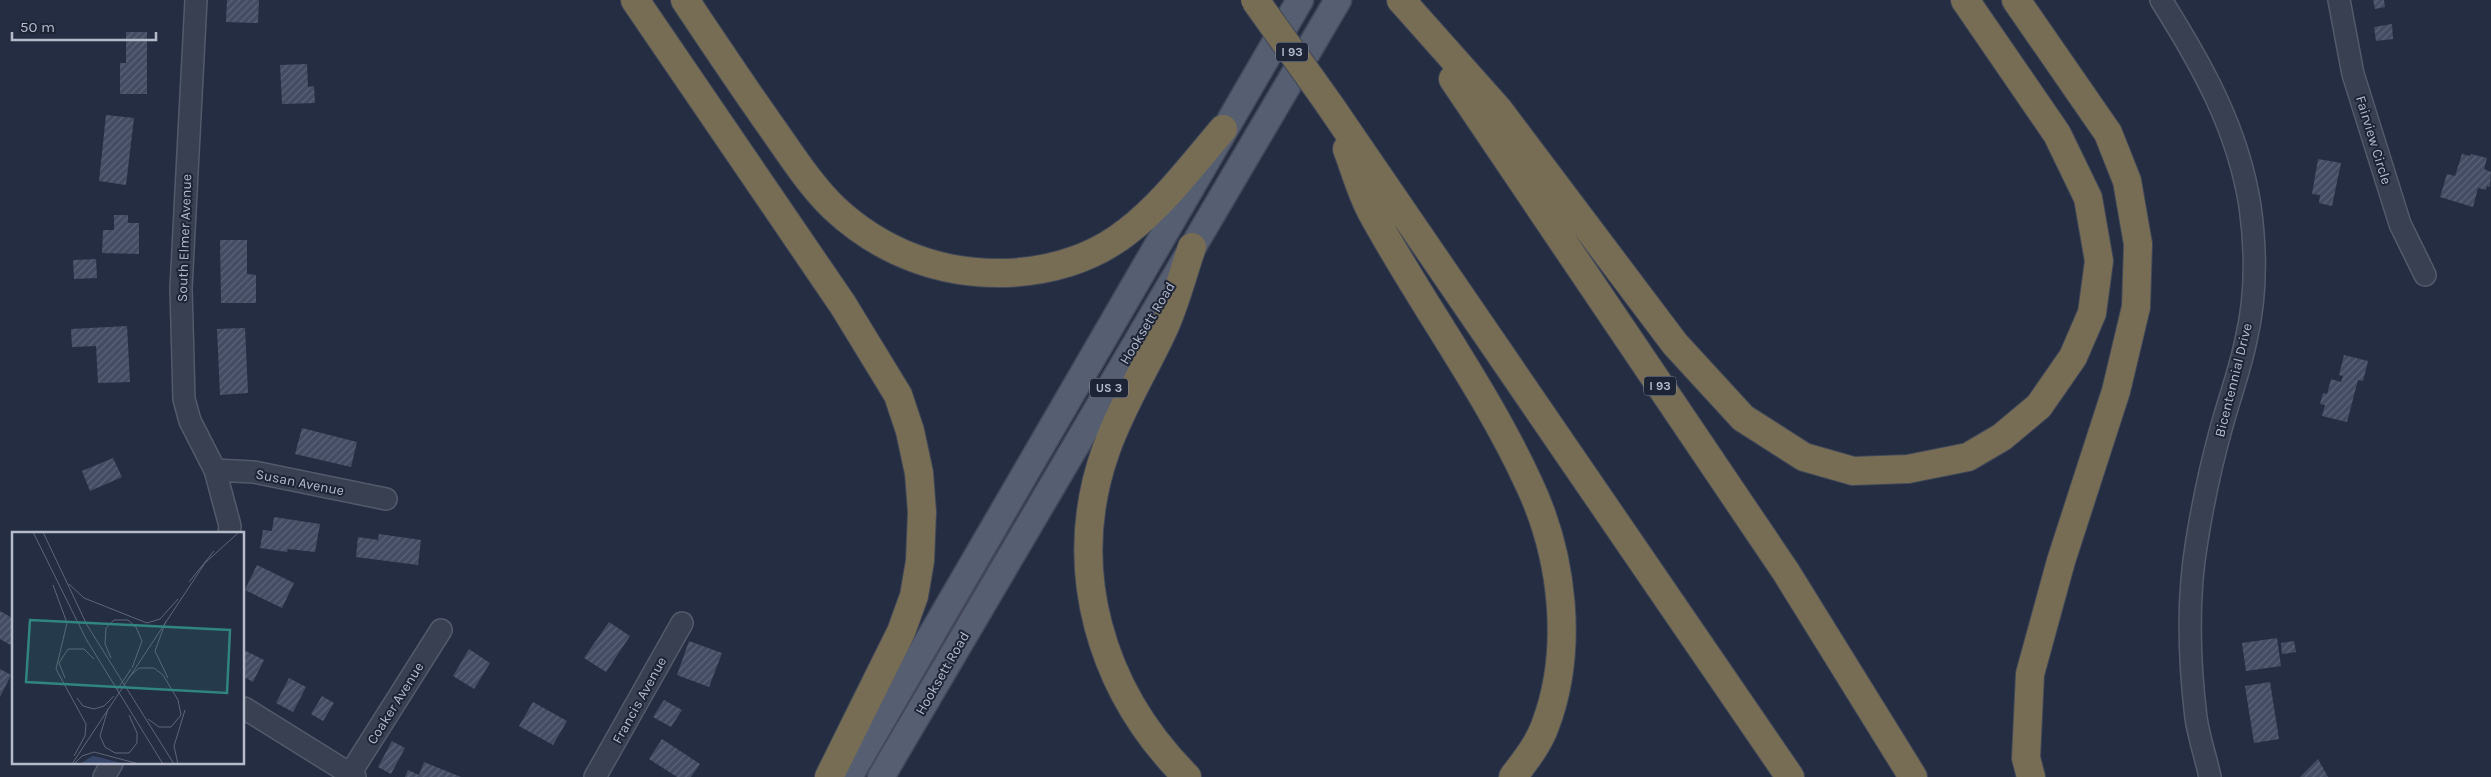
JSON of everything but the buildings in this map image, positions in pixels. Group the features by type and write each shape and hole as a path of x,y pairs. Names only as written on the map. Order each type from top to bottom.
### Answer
{"highway":[{"path":"635,0 844,306 898,395 910,431 919,473 922,512 920,561 914,596 897,640 829,777"},
{"path":"685,0 800,168 833,207 859,230 888,248 922,262 956,270 994,273 1032,272 1066,264 1100,250 1128,232 1161,200 1223,129"},
{"name":"I 93","path":"1255,0 1329,104 1790,777"},
{"path":"1400,0 1498,109 1674,344 1743,418 1804,456 1853,471 1908,469 1968,457 2002,437 2039,406 2073,357 2092,314 2099,262 2088,198 2057,134 1965,0"},
{"name":"I 93","path":"1400,0 1786,572 1913,777"},
{"path":"2016,0 2108,133 2127,181 2138,244 2136,307 2116,392 2061,562 2030,674 2026,758 2030,777"},
{"path":"1329,104 1371,211 1504,436 1529,484 1547,531 1556,572 1561,652 1556,690 1545,727 1530,755 1513,777"},
{"path":"1187,777 1164,754 1144,728 1123,693 1110,661 1098,627 1091,592 1088,530 1097,479 1106,449 1165,325 1192,247"}],"main road":[{"name":"Hooksett Road","path":"849,777 1223,129 1300,0"},
{"name":"Hooksett Road","path":"882,777 1338,0"}],"street":[{"name":"South Elmer Avenue","path":"196,0 181,288 184,399 190,421 215,470 230,532"},
{"name":"Bicentennial Drive","path":"2161,0 2197,57 2227,118 2250,206 2254,251 2247,338 2220,432 2197,540 2191,583 2190,627 2196,719 2210,777"},
{"name":"Fairview Circle","path":"2339,0 2353,74 2400,224 2425,275"},
{"name":"Susan Avenue","path":"215,470 254,472 386,499"},
{"name":"Francis Avenue","path":"595,777 682,622"},
{"name":"Coaker Avenue","path":"351,776 442,630"},
{"path":"245,709 351,776"},
{"path":"104,777 111,764"}]}
